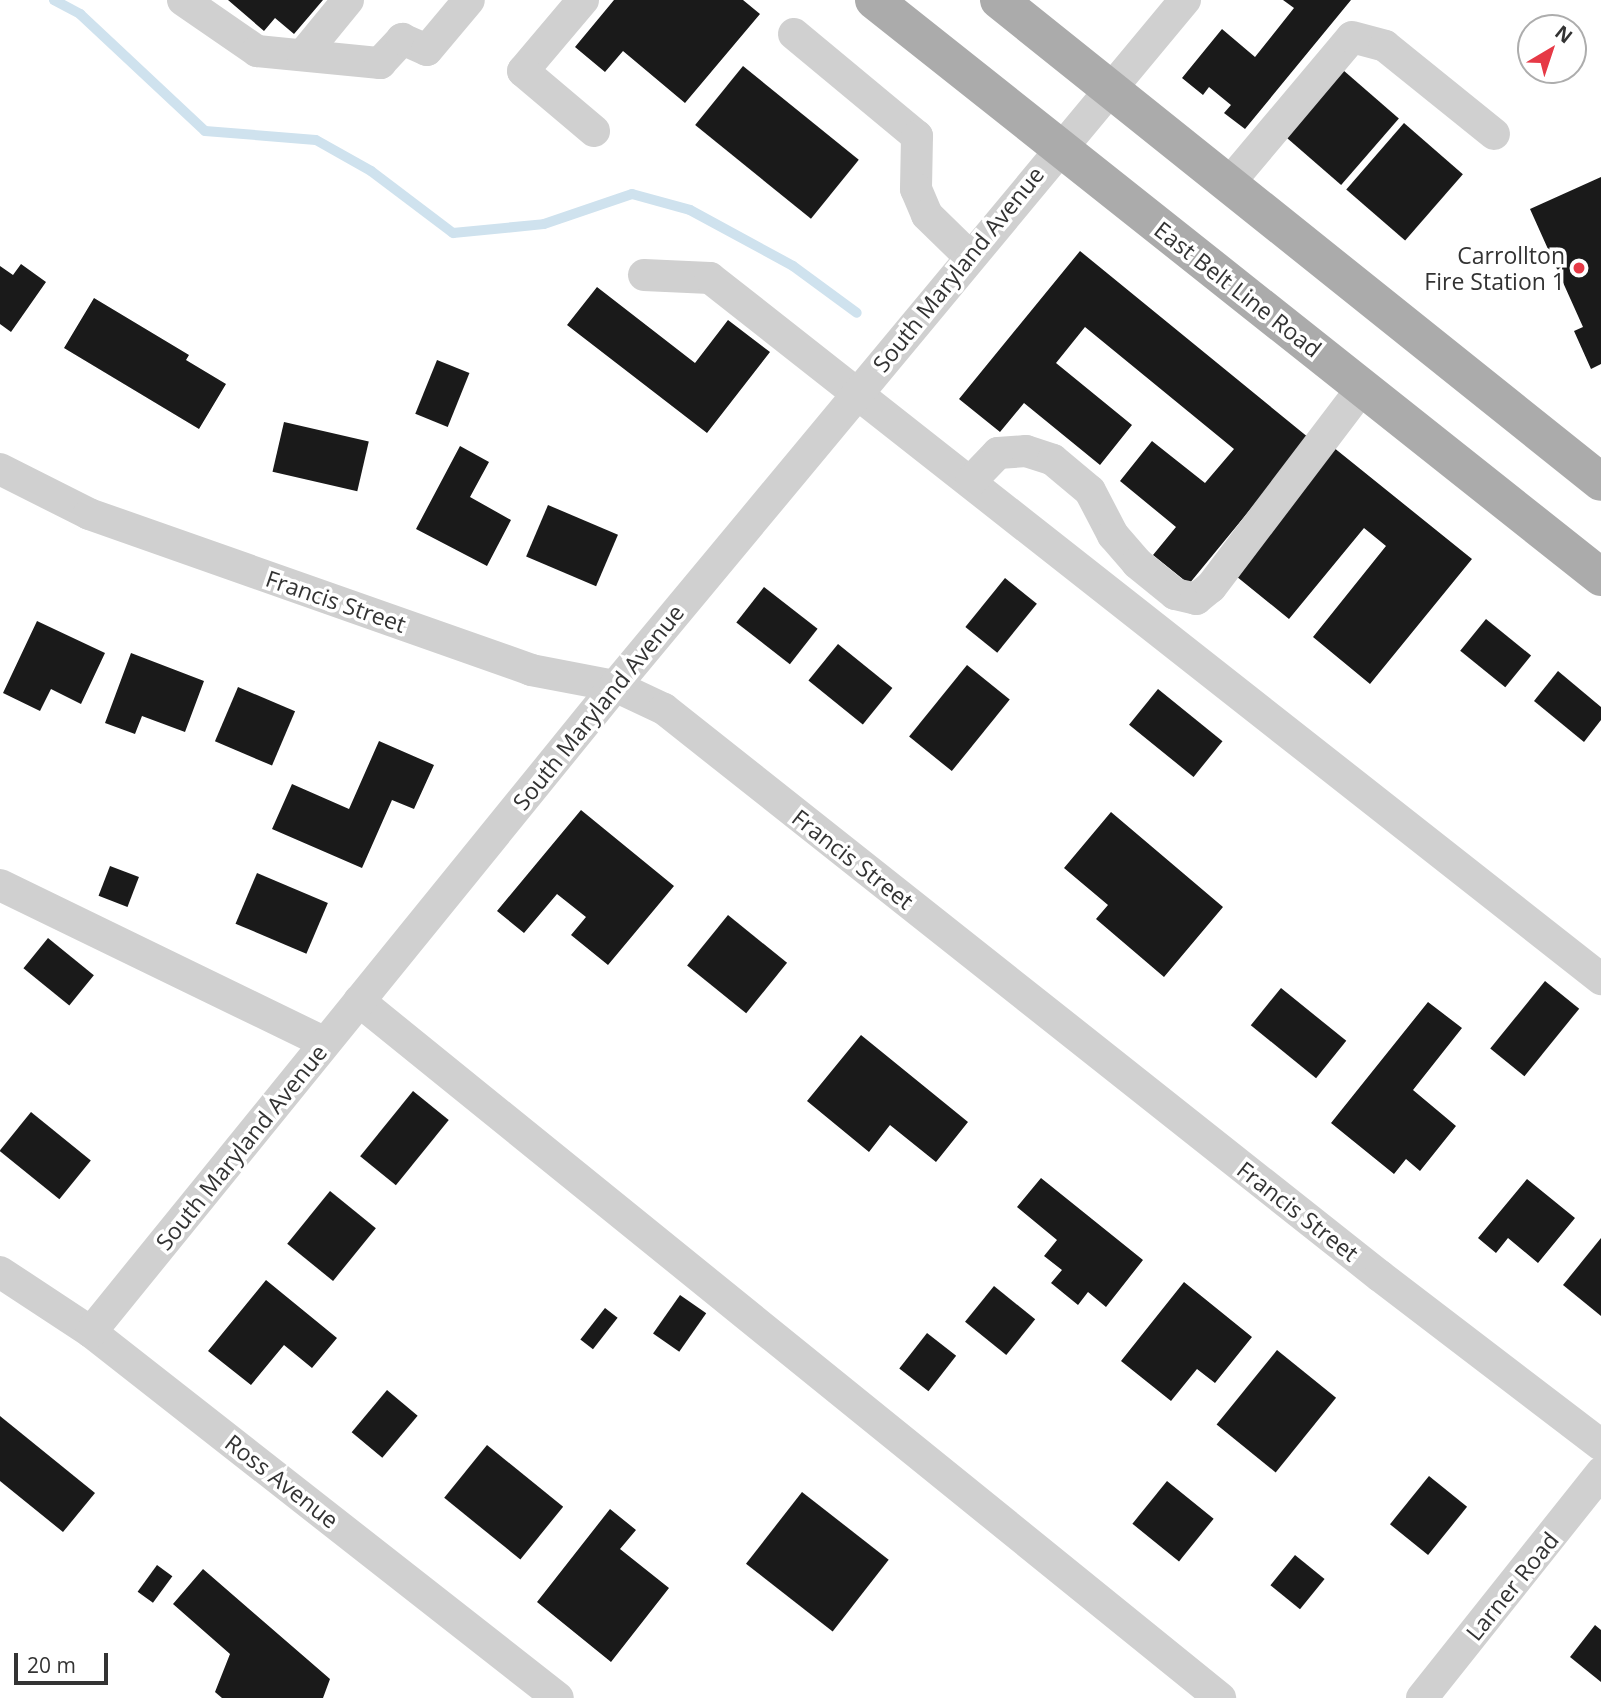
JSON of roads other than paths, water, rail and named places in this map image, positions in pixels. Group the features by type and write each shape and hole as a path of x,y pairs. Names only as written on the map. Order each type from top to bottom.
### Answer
{"main road":[{"name":"East Belt Line Road","path":"874,0 1601,577"},
{"path":"999,0 1110,85 1601,482"}],"street":[{"path":"183,0 257,51 380,64 402,39 426,50 469,0"},
{"path":"303,55 348,0"},
{"path":"583,0 523,71 594,131"},
{"name":"South Maryland Avenue","path":"91,1332 615,685 1110,85 1185,0"},
{"path":"794,34 917,136 916,190 927,215 969,256"},
{"path":"1230,182 1352,37 1385,46 1494,134"},
{"path":"644,275 710,278 1601,979"},
{"path":"971,481 998,453 1026,451 1053,460 1090,491 1114,535 1137,563 1175,594 1196,599 1210,587 1363,387"},
{"name":"Francis Street","path":"0,468 89,513 505,661 615,685 664,709 1359,1259 1601,1445"},
{"path":"0,886 325,1043"},
{"path":"359,1001 1220,1698"},
{"name":"Ross Avenue","path":"0,1272 91,1332 558,1698"},
{"name":"Larner Road","path":"1422,1698 1601,1474"}],"waterway":[{"path":"54,0 80,14 205,131 316,140 371,171 453,233 544,224 632,194 690,210 793,266 857,313"}],"place":[{"name":"Carrollton Fire Station 1","path":"1579,268"}]}
